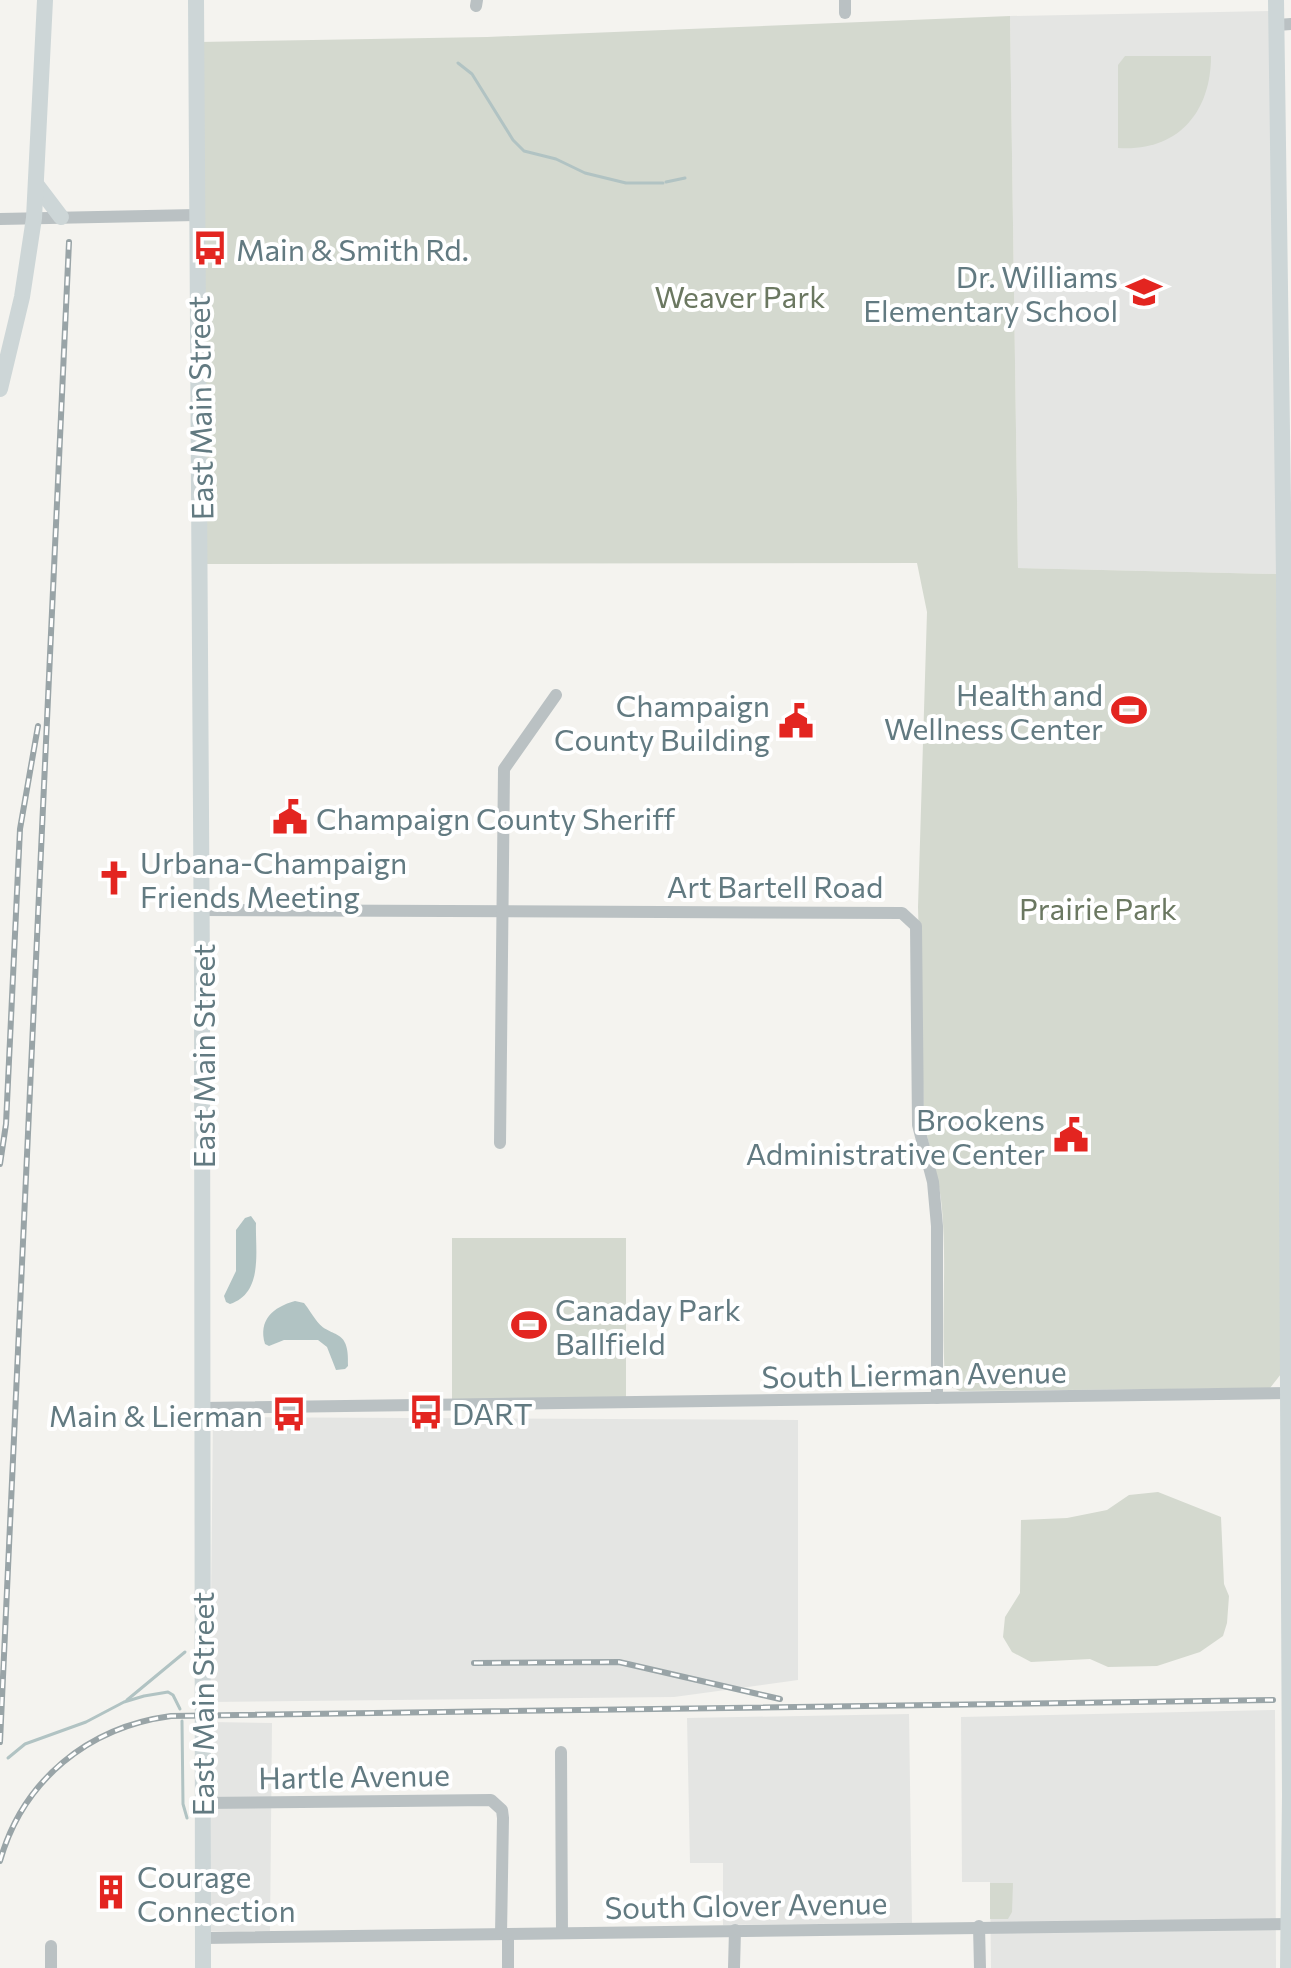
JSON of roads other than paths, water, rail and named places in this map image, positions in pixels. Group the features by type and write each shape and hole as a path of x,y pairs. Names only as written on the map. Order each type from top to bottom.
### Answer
{"main road":[{"path":"0,389 22,297 34,218 45,0"},
{"name":"East Main Street","path":"196,0 202,910 203,1968"},
{"path":"1276,0 1284,25"},
{"path":"1284,0 1289,1048 1288,1968"},
{"path":"36,184 61,217"},
{"path":"1291,640 1291,674"}],"street":[{"path":"0,219 196,215"},
{"path":"500,1143 504,769 556,695"},
{"name":"Art Bartell Road","path":"202,910 896,911 914,922 917,943 918,1125 933,1182 937,1226 937,1398"},
{"name":"South Lierman Avenue","path":"202,1408 1289,1393"},
{"path":"561,1752 562,1933"},
{"name":"Hartle Avenue","path":"201,1803 491,1800 502,1810 504,1934"},
{"name":"South Glover Avenue","path":"203,1938 1290,1924"},
{"path":"979,1926 980,1968"},
{"path":"734,1968 735,1930"},
{"path":"504,1934 508,1968"},
{"path":"51,1946 51,1968"}],"waterway":[{"path":"458,63 472,74 513,140 524,151 556,159 585,173 626,183 663,183"},
{"path":"666,182 685,178"},
{"path":"127,1700 185,1652"},
{"path":"8,1758 25,1744 86,1722 124,1702 144,1696 168,1692 180,1709"},
{"path":"182,1721 183,1804 187,1818"}],"railway":[{"path":"0,1742 69,242"},
{"path":"0,1164 6,1124 20,829 38,726"},
{"path":"474,1663 619,1662 780,1699"},
{"path":"0,1861 25,1806 42,1782 63,1762 86,1745 112,1732 171,1716 1273,1700"}],"place":[{"name":"Main & Smith Rd.","path":"210,248"},
{"name":"Dr. Williams Elementary School","path":"1144,292"},
{"name":"Health and Wellness Center","path":"1129,710"},
{"name":"Champaign County Building","path":"796,721"},
{"name":"Champaign County Sheriff","path":"290,817"},
{"name":"Urbana-Champaign Friends Meeting","path":"114,878"},
{"name":"Brookens Administrative Center","path":"1071,1135"},
{"name":"Canaday Park Ballfield","path":"529,1325"},
{"name":"DART","path":"426,1412"},
{"name":"Main & Lierman","path":"289,1414"},
{"name":"Courage Connection","path":"111,1892"}],"park label":[{"name":"Weaver Park","path":"740,295"},
{"name":"Prairie Park","path":"1098,907"}]}
